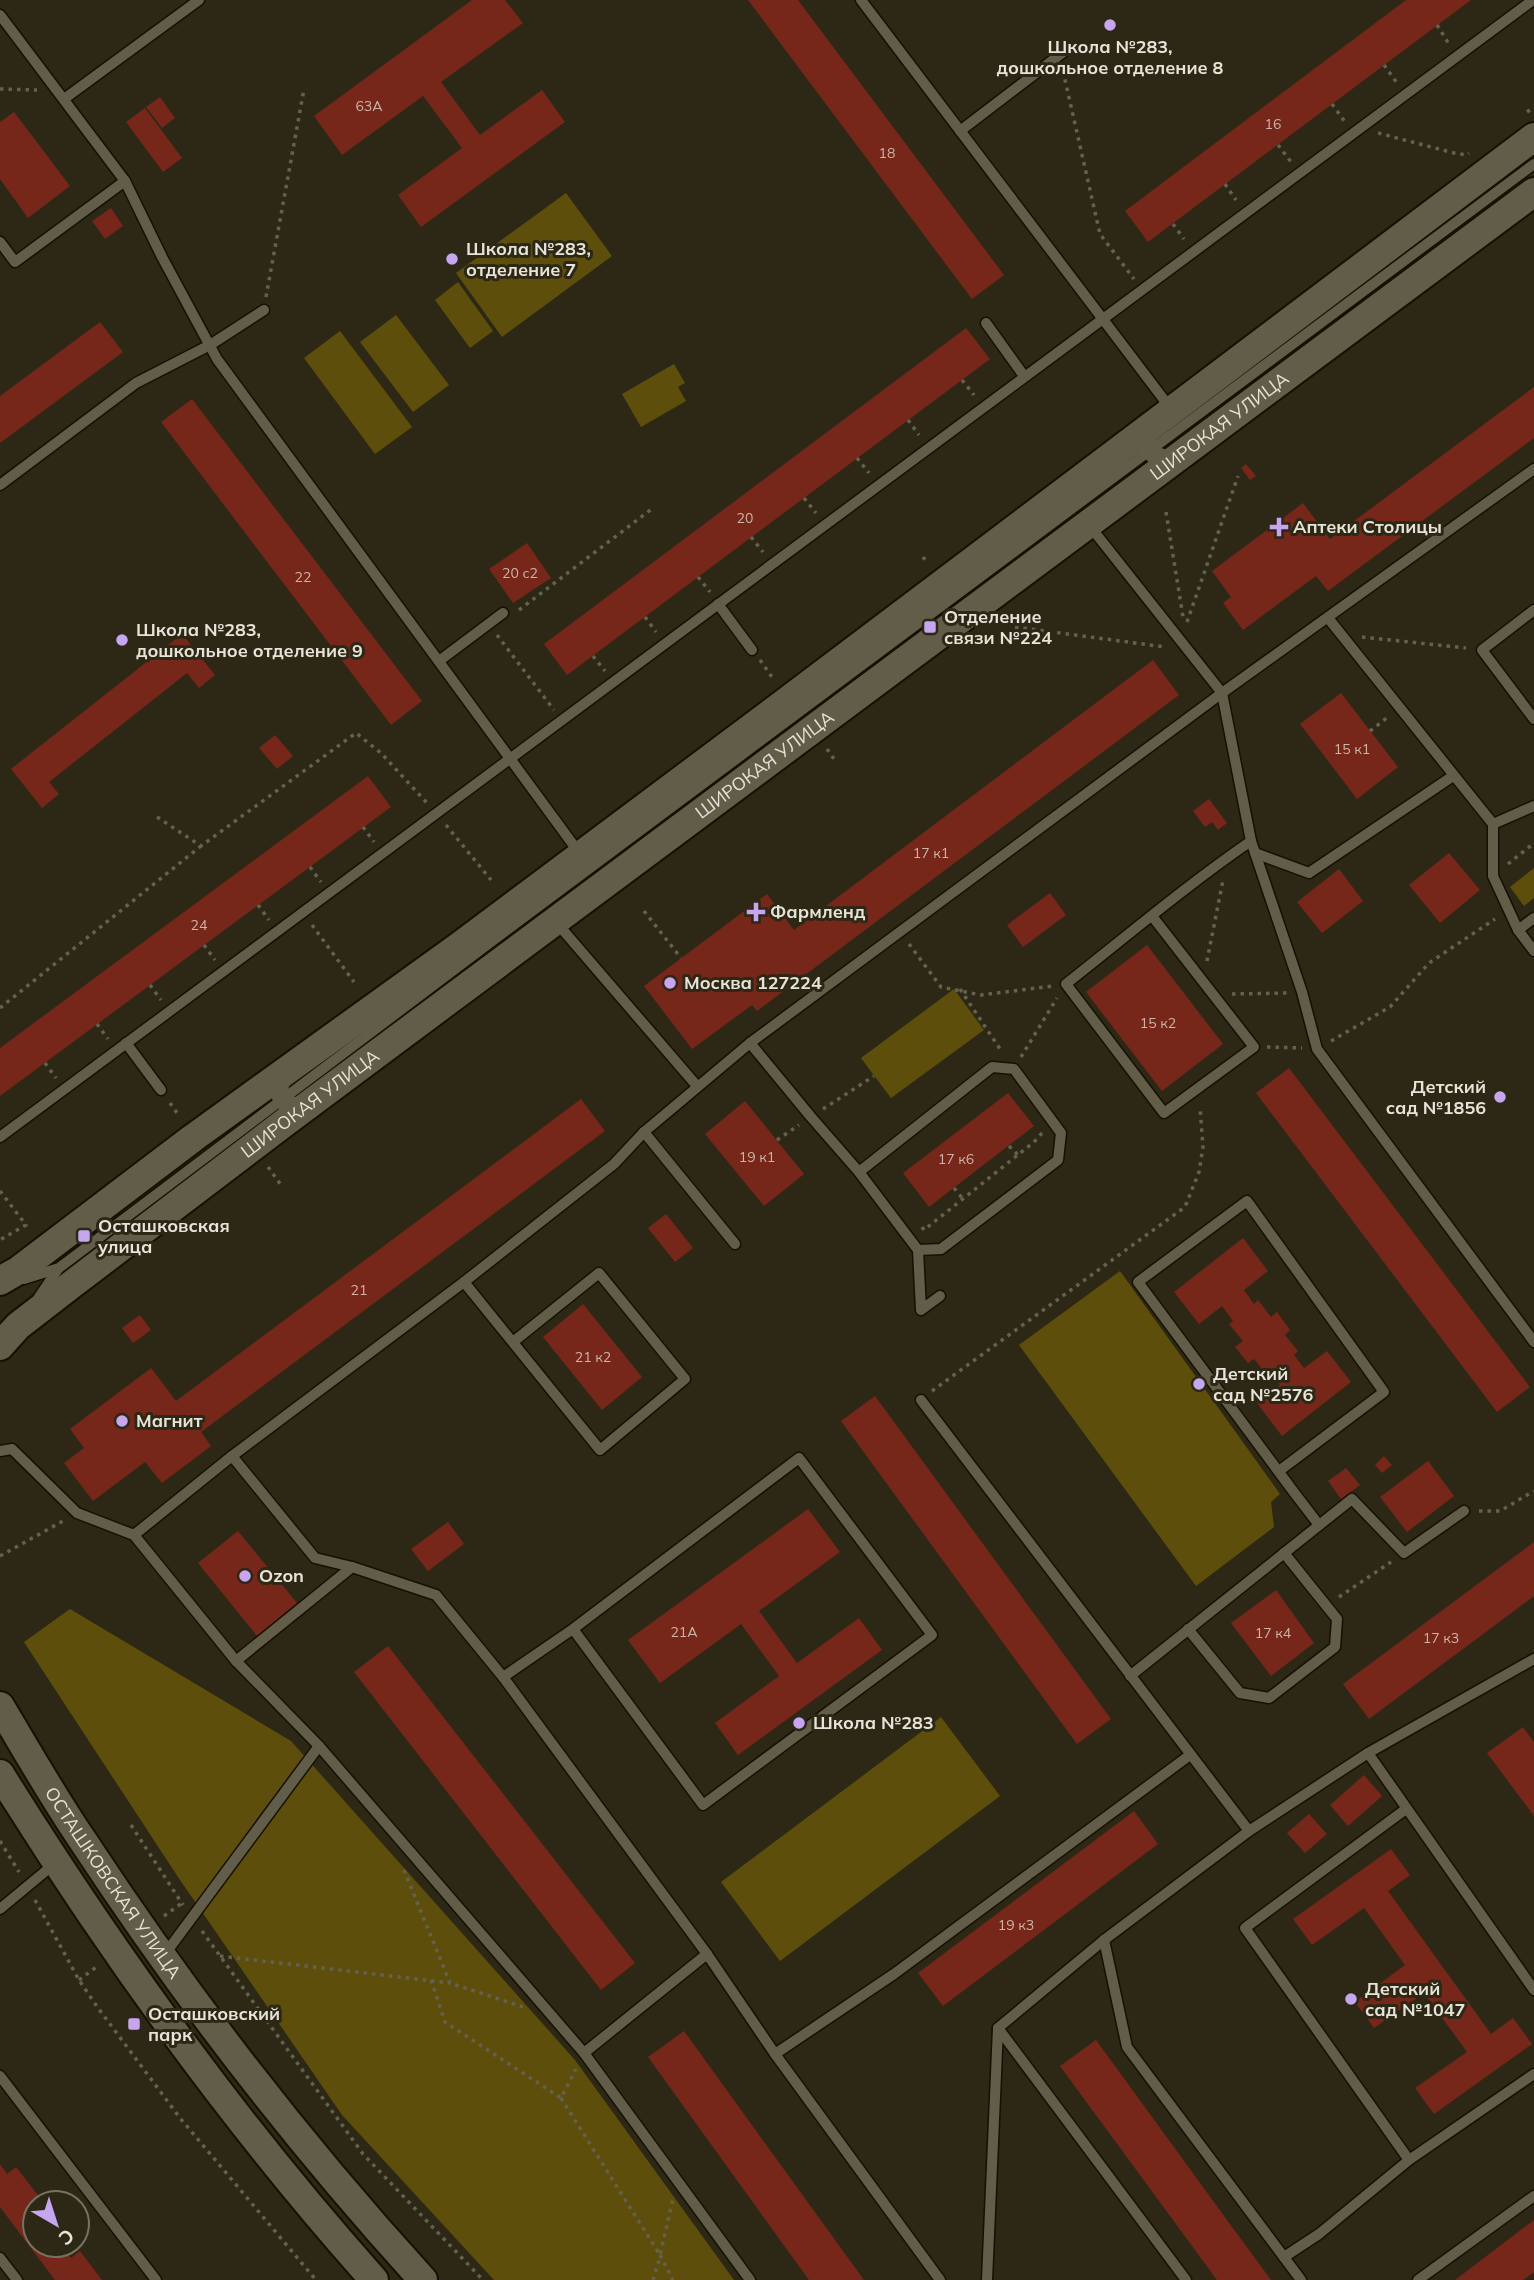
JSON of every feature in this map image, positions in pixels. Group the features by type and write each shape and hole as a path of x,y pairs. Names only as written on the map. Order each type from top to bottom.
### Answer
{"main road":[{"name":"ШИРОКАЯ УЛИЦА","path":"0,1281 19,1270 193,1138 580,855 742,745 1163,416 1534,137"},
{"name":"ШИРОКАЯ УЛИЦА","path":"9,1336 311,1104 1534,192"},
{"path":"742,745 760,755 760,763 752,776"},
{"name":"ОСТАШКОВСКАЯ УЛИЦА","path":"0,1706 82,1841 162,1958 302,2142 423,2280"},
{"name":"ОСТАШКОВСКАЯ УЛИЦА","path":"0,1774 55,1863 179,2039 367,2278"}],"street":[{"path":"1163,416 1146,436 1150,451 1165,460 1181,456"},
{"path":"287,1071 279,1085 282,1099 296,1108 311,1104"}],"lane":[{"path":"64,99 199,0"},
{"path":"861,0 1102,318 1163,416"},
{"path":"0,1138 1532,0"},
{"path":"0,15 125,181 162,257 225,370 580,855"},
{"path":"960,131 1063,53"},
{"name":"ШИРОКАЯ УЛИЦА","path":"0,1286 58,1268 742,745 1150,451 1534,164"},
{"path":"0,242 15,262 125,181"},
{"path":"0,485 136,383 210,345 264,310"},
{"path":"986,323 1024,376"},
{"path":"134,1535 232,1456 464,1282 614,1164 644,1132 750,1043 1222,693 1534,469"},
{"path":"1088,525 1222,693 1251,841 1302,992 1317,1049 1534,1342"},
{"path":"718,604 752,650"},
{"path":"1534,610 1482,650 1534,719"},
{"path":"439,661 503,614"},
{"path":"1328,618 1493,824 1493,876 1518,930 1534,951"},
{"path":"1255,853 1309,873 1453,776"},
{"path":"1493,824 1534,806"},
{"path":"1152,916 1254,1047 1164,1114 1066,984 1152,916 1227,857 1251,841"},
{"path":"1518,930 1534,918"},
{"path":"556,922 697,1086"},
{"path":"750,1043 859,1172 918,1250 921,1310 940,1296"},
{"path":"126,1044 160,1090"},
{"path":"859,1172 992,1067 1014,1069 1062,1133 1058,1160 941,1249 918,1250"},
{"path":"644,1132 735,1244"},
{"path":"1279,1471 1384,1392 1247,1201 1138,1282 1319,1525"},
{"path":"9,1336 58,1268"},
{"path":"464,1282 600,1450 685,1379 598,1273 513,1342"},
{"path":"921,1400 1249,1831"},
{"path":"0,1451 12,1449 77,1513 134,1535 236,1661 319,1746 584,2053 750,2280"},
{"path":"232,1456 315,1559 352,1567 436,1595 503,1677 707,1954 775,2054 940,2280"},
{"path":"503,1677 573,1629 799,1458 932,1635 703,1805 573,1629"},
{"path":"1130,1676 1352,1499 1404,1553 1464,1511"},
{"path":"1188,1629 1240,1693 1269,1698 1335,1647 1337,1619 1284,1553"},
{"path":"236,1661 352,1567"},
{"path":"987,2280 998,2028 1104,1940 1249,1831 1368,1753 1532,1665"},
{"path":"162,1958 319,1746"},
{"path":"1368,1753 1534,1990"},
{"path":"775,2054 894,1974 1190,1755"},
{"path":"1406,1809 1245,1928 1409,2160"},
{"path":"0,1909 55,1863"},
{"path":"1104,1940 1128,2047 1301,2280"},
{"path":"584,2053 707,1954"},
{"path":"998,2028 1186,2280"},
{"path":"1284,2257 1319,2234 1409,2160 1534,2074"},
{"path":"0,2076 156,2280"},
{"path":"1418,2280 1534,2196"},
{"path":"0,2259 17,2280"}],"path":[{"path":"1437,25 1458,55"},
{"path":"1063,53 1100,234 1142,289"},
{"path":"1384,65 1405,94"},
{"path":"0,89 57,90"},
{"path":"264,310 304,89"},
{"path":"1332,104 1356,130 1454,153"},
{"path":"1278,145 1299,172"},
{"path":"1225,184 1245,212"},
{"path":"1173,224 1194,250"},
{"path":"962,380 983,407"},
{"path":"908,420 929,447"},
{"path":"857,458 878,485"},
{"path":"1166,512 1185,627 1238,476"},
{"path":"503,614 517,612 653,508"},
{"path":"489,624 562,720"},
{"path":"1015,627 1189,650"},
{"path":"977,632 988,648"},
{"path":"1340,634 1482,650"},
{"path":"768,672 777,683"},
{"path":"1370,731 1399,710"},
{"path":"0,1008 201,846 356,733 381,753 436,813 491,880"},
{"path":"825,747 836,762"},
{"path":"157,817 201,846"},
{"path":"1493,876 1534,843"},
{"path":"1203,982 1227,857"},
{"path":"1371,1016 1390,1007 1429,962 1508,910"},
{"path":"643,911 681,958"},
{"path":"302,913 354,982"},
{"path":"900,932 941,987 981,995 1066,984"},
{"path":"960,989 1014,1069 1066,984"},
{"path":"1213,994 1302,992"},
{"path":"921,1400 1185,1207 1199,1172 1203,1147 1199,1088"},
{"path":"1009,1146 1018,1155"},
{"path":"268,1167 281,1185"},
{"path":"954,1188 963,1199"},
{"path":"0,1191 26,1225 0,1240"},
{"path":"1464,1511 1500,1511 1534,1491"},
{"path":"0,1556 77,1513"},
{"path":"1327,1606 1404,1553"},
{"path":"131,1825 192,1917 363,2154 483,2280"},
{"path":"0,1841 79,1980 98,2008 180,2118 316,2280"},
{"path":"400,1860 450,1983"},
{"path":"220,1956 450,1983 553,2017"},
{"path":"430,1980 445,2022 561,2098 673,2280"},
{"path":"561,2098 584,2053"},
{"path":"653,2280 677,2180"}],"shaded area":[{"path":"566,193 612,256 502,337 456,273"},
{"path":"458,282 493,331 470,348 435,300"},
{"path":"396,315 449,385 413,412 360,342"},
{"path":"340,331 412,427 375,454 304,358"},
{"path":"674,364 685,383 678,387 686,401 641,427 622,394"},
{"path":"1534,868 1534,898 1524,906 1510,887"},
{"path":"954,989 984,1030 891,1098 861,1058"},
{"path":"1120,1271 1280,1494 1271,1502 1274,1527 1196,1586 1019,1345"},
{"path":"70,1609 291,1741 575,2060 734,2280 494,2280 342,2115 178,1877 24,1642"},
{"path":"941,1717 1000,1796 780,1961 721,1882"}],"building":[{"path":"472,0 505,0 523,23 441,82 480,135 542,90 565,122 421,227 398,195 462,148 423,96 342,155 314,116"},
{"path":"748,0 798,0 1004,275 972,299"},
{"path":"1406,0 1471,0 1148,242 1125,211"},
{"path":"160,97 175,118 162,128 146,107"},
{"path":"145,108 182,158 163,172 126,122"},
{"path":"14,112 70,186 28,218 0,179 0,122"},
{"path":"111,208 123,226 105,239 92,221"},
{"path":"100,322 123,352 0,443 0,396"},
{"path":"966,328 990,359 567,675 544,644"},
{"path":"1534,387 1534,438 1328,591 1316,576 1243,630 1223,603 1231,597 1212,571 1303,503 1330,539"},
{"path":"192,399 422,701 391,725 161,422"},
{"path":"1246,464 1256,476 1250,480 1241,468"},
{"path":"527,543 551,578 513,603 489,569"},
{"path":"182,634 215,675 199,688 187,673 49,782 59,794 42,808 11,769"},
{"path":"1153,660 1179,695 757,1011 752,1005 692,1049 644,986 767,894 794,930"},
{"path":"1341,693 1398,767 1357,799 1300,724"},
{"path":"275,735 293,756 277,769 259,748"},
{"path":"368,776 391,807 0,1096 0,1048"},
{"path":"1209,799 1227,823 1218,830 1212,822 1205,827 1193,811"},
{"path":"1449,853 1480,890 1440,923 1409,885"},
{"path":"1339,869 1363,901 1322,933 1297,902"},
{"path":"1050,893 1066,915 1023,947 1007,925"},
{"path":"1147,945 1223,1044 1162,1091 1086,992"},
{"path":"1289,1068 1530,1387 1497,1412 1256,1093"},
{"path":"1008,1093 1034,1126 929,1207 903,1173"},
{"path":"581,1099 605,1131 201,1432 211,1446 162,1483 145,1462 93,1501 64,1463 84,1448 70,1429 151,1368 176,1401"},
{"path":"745,1101 804,1174 764,1206 705,1134"},
{"path":"666,1214 693,1248 675,1262 648,1228"},
{"path":"1243,1238 1268,1271 1244,1290 1254,1304 1258,1300 1271,1317 1277,1312 1290,1330 1285,1335 1298,1351 1294,1355 1304,1368 1327,1351 1351,1382 1282,1436 1257,1403 1280,1385 1270,1373 1267,1375 1254,1359 1248,1363 1235,1347 1243,1341 1229,1324 1233,1321 1222,1306 1199,1324 1174,1292"},
{"path":"583,1304 642,1377 602,1410 543,1337"},
{"path":"140,1315 151,1330 133,1343 122,1328"},
{"path":"875,1396 1111,1719 1077,1744 841,1421"},
{"path":"1384,1456 1392,1465 1382,1473 1375,1465"},
{"path":"1428,1461 1454,1496 1407,1532 1380,1497"},
{"path":"1346,1468 1360,1485 1341,1499 1328,1481"},
{"path":"808,1509 840,1552 759,1611 797,1663 859,1618 882,1650 738,1755 715,1723 779,1676 741,1624 660,1683 628,1640"},
{"path":"448,1522 464,1544 428,1571 411,1549"},
{"path":"238,1531 297,1603 257,1636 198,1563"},
{"path":"1534,1542 1534,1596 1369,1719 1343,1684"},
{"path":"1276,1590 1314,1643 1271,1676 1231,1623"},
{"path":"388,1646 635,1963 601,1990 354,1672"},
{"path":"1523,1727 1534,1742 1534,1816 1487,1753"},
{"path":"1364,1775 1382,1796 1348,1826 1330,1805"},
{"path":"1134,1811 1158,1844 943,2006 918,1973"},
{"path":"1309,1814 1327,1834 1305,1853 1287,1833"},
{"path":"1391,1849 1410,1875 1388,1891 1491,2034 1513,2018 1532,2044 1434,2114 1415,2088 1467,2052 1424,1993 1374,2028 1355,2002 1405,1965 1364,1908 1312,1945 1293,1919"},
{"path":"684,2031 864,2280 809,2280 648,2057"},
{"path":"1096,2040 1271,2280 1217,2280 1060,2066"},
{"path":"0,2164 7,2174 16,2167 33,2189 21,2189 21,2235 0,2207"},
{"path":"1534,2220 1534,2272 1523,2280 1455,2280"},
{"path":"39,2259 86,2259 102,2280 55,2280"}],"place":[{"name":"Школа №283, дошкольное отделение 8","path":"1110,25"},
{"name":"Школа №283, отделение 7","path":"452,259"},
{"name":"Аптеки Столицы","path":"1279,527"},
{"name":"Отделение связи №224","path":"930,627"},
{"name":"Школа №283, дошкольное отделение 9","path":"122,640"},
{"name":"Фармленд","path":"756,912"},
{"name":"Москва 127224","path":"670,983"},
{"name":"Детский сад №1856","path":"1500,1097"},
{"name":"Осташковская улица","path":"84,1236"},
{"name":"Детский сад №2576","path":"1199,1384"},
{"name":"Магнит","path":"122,1421"},
{"name":"Ozon","path":"245,1576"},
{"name":"Школа №283","path":"799,1723"},
{"name":"Детский сад №1047","path":"1351,1999"},
{"name":"Осташковский парк","path":"134,2024"}]}
